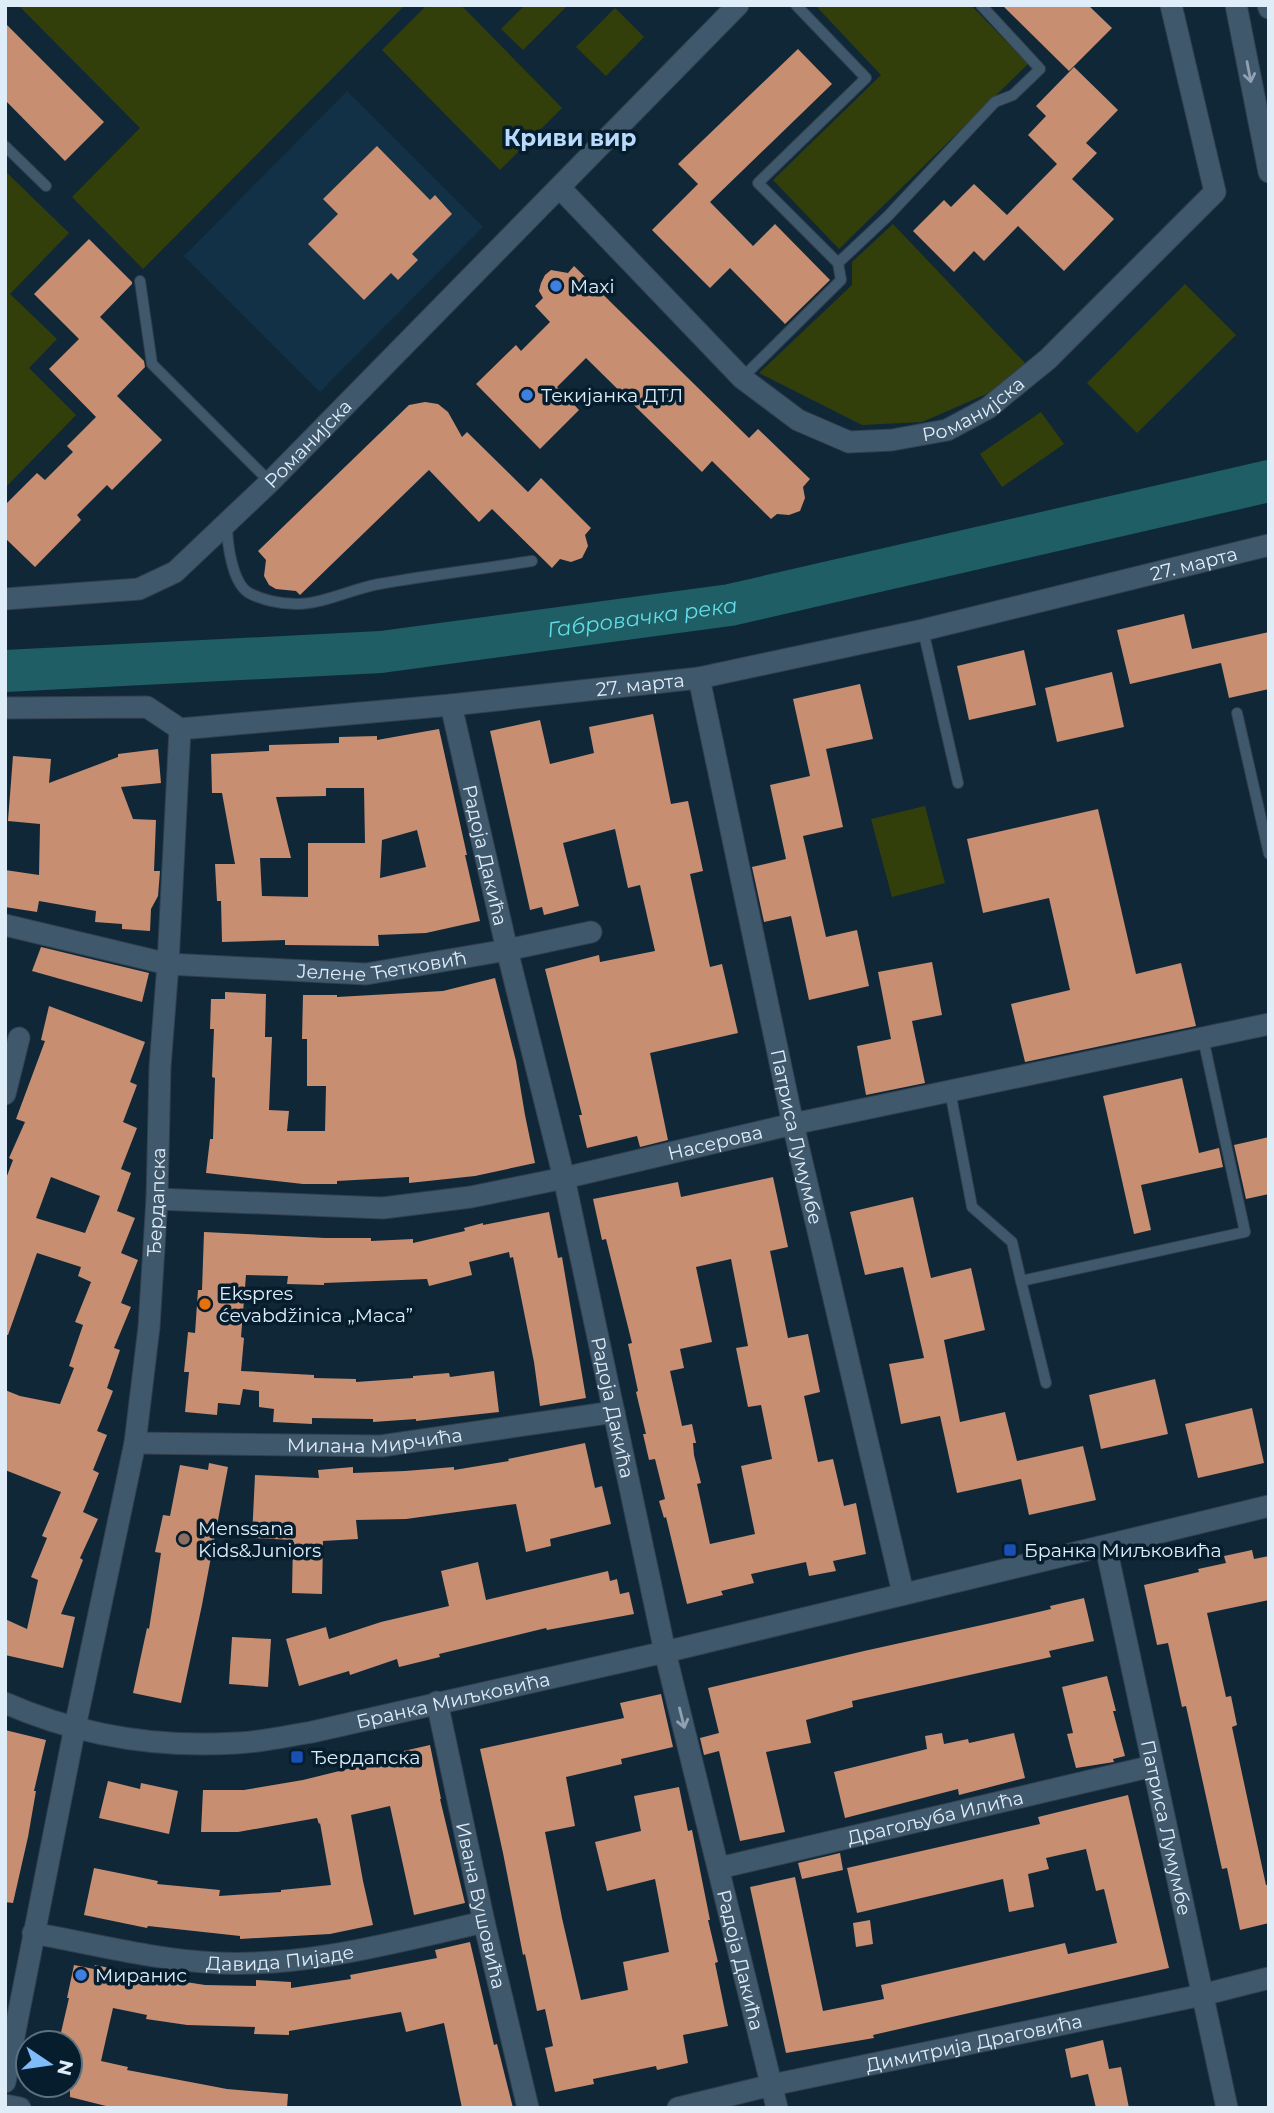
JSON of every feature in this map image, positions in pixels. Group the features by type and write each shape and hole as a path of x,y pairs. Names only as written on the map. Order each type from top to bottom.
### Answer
{"street":[{"name":"Романијска","path":"5,599 139,589 175,572 270,482 738,5"},
{"name":"Романијска","path":"560,188 742,378 798,420 849,442 892,440 947,429 988,408 1048,359 1215,192 1171,5"},
{"path":"1236,5 1269,172"},
{"name":"27. марта","path":"180,729 451,705 699,678 923,630 1269,545"},
{"name":"Патриса Лумумбе","path":"699,678 793,1124 903,1593"},
{"name":"Радоја Дакића","path":"451,705 507,950 564,1178 665,1652 777,2108"},
{"path":"5,708 148,707 180,729"},
{"name":"Ђердапска","path":"5,2082 33,1933 135,1443 149,1327 157,1199 160,1067 180,729"},
{"name":"Јелене Ћетковић","path":"5,925 168,964 366,974 507,950 591,932"},
{"name":"Насерова","path":"157,1199 383,1208 471,1197 793,1124 1269,1024"},
{"path":"5,1094 19,1038"},
{"name":"Милана Мирчића","path":"135,1443 381,1446 614,1412"},
{"name":"Бранка Миљковића","path":"5,1703 34,1716 75,1727 173,1744 239,1743 312,1732 665,1652 1269,1506"},
{"name":"Патриса Лумумбе","path":"1106,1547 1227,2108"},
{"name":"Ивана Вушовића","path":"437,1702 484,1922 528,2108"},
{"name":"Драгољуба Илића","path":"719,1868 1153,1766"},
{"name":"Давида Пијаде","path":"33,1933 174,1959 217,1963 278,1962 364,1949 484,1922"},
{"name":"Димитрија Драговића","path":"678,2108 772,2085 1202,1995 1269,1978"},
{"path":"5,2105 20,2108"}],"lane":[{"path":"742,378 841,280 838,263 758,183 866,78 796,5"},
{"path":"838,263 888,216 995,102 1013,95 1040,69 981,5"},
{"path":"5,146 46,186"},
{"path":"140,281 152,364 270,482"},
{"path":"227,524 232,568 247,592 267,600 296,604 337,597 376,585 532,561"},
{"path":"923,630 958,783"},
{"path":"1237,713 1269,854"},
{"path":"1021,1281 1244,1232 1203,1038"},
{"path":"950,1091 972,1207 1012,1242 1046,1383"}],"shaded area":[{"path":"347,91 483,227 320,392 184,256"}],"green space":[{"path":"18,5 405,5 143,269 72,197 140,128"},
{"path":"427,5 461,5 562,108 500,170 382,50"},
{"path":"525,5 568,5 523,50 501,29"},
{"path":"815,5 971,5 1028,64 839,249 773,180 881,75"},
{"path":"615,8 644,37 606,76 576,47"},
{"path":"5,171 69,233 10,294 57,339 29,368 76,415 5,488"},
{"path":"893,224 1025,363 998,389 922,422 862,425 759,373 852,285 852,262"},
{"path":"1185,284 1236,335 1137,433 1087,383"},
{"path":"1041,412 1064,444 1002,487 980,454"},
{"path":"925,806 945,883 892,897 871,819"}],"building":[{"path":"1002,5 1088,5 1112,28 1069,71"},
{"path":"5,23 104,122 65,161 5,100"},
{"path":"798,49 832,84 710,202 753,246 775,224 830,280 785,324 730,268 710,288 652,230 698,184 678,164"},
{"path":"1074,67 1118,110 1086,143 1097,153 1072,179 1114,219 1064,271 1018,226 984,261 974,251 954,272 913,231 944,200 951,207 974,184 1007,215 1057,164 1028,135 1046,116 1036,106"},
{"path":"377,146 430,200 435,195 452,214 412,254 418,260 398,280 391,273 364,300 308,244 338,214 323,199"},
{"path":"89,239 132,282 100,317 144,361 145,367 117,396 162,440 112,490 107,485 77,515 81,520 35,567 5,538 5,505 37,473 45,480 73,452 67,446 96,417 49,369 79,339 34,294"},
{"path":"574,266 749,438 758,429 810,479 803,487 805,498 800,511 789,515 777,514 771,519 712,461 702,472 586,358 557,387 579,410 540,449 476,384 516,345 521,351 550,322 535,306 543,298 539,291 541,283 551,270 568,273"},
{"path":"425,402 438,404 448,412 462,437 467,432 528,492 541,478 591,528 585,535 588,546 582,558 571,562 560,559 552,568 492,509 479,522 429,470 300,595 296,591 276,589 269,585 264,576 266,560 258,551 409,405"},
{"path":"1184,614 1192,649 1269,632 1269,689 1229,698 1221,663 1130,684 1117,630"},
{"path":"1024,650 1036,705 969,720 957,666"},
{"path":"1112,672 1124,727 1057,742 1045,688"},
{"path":"860,684 873,739 826,749 843,827 803,836 826,937 857,930 869,986 809,1000 791,916 764,922 752,867 786,859 770,785 810,776 793,699"},
{"path":"653,714 671,804 688,801 703,871 690,874 710,967 722,964 738,1033 650,1053 668,1140 640,1147 637,1136 587,1148 579,1115 582,1115 545,969 599,955 600,962 655,951 640,885 628,888 615,829 563,843 579,906 544,915 542,907 530,910 490,731 540,720 550,764 594,753 589,727"},
{"path":"439,729 480,921 426,933 378,935 379,946 285,945 285,940 222,942 221,901 217,901 215,864 235,864 222,793 212,793 211,754 269,751 269,745 339,743 339,737 377,736 377,740","holes":["326,788 364,788 365,843 308,843 308,897 262,896 260,858 291,858 276,797 326,796","417,830 426,867 380,878 382,840"]},
{"path":"158,749 161,783 121,787 133,819 156,820 154,871 160,871 158,896 151,909 150,931 122,929 122,924 95,922 96,911 39,901 37,912 5,907 5,870 39,875 40,824 8,821 13,756 51,759 49,783 118,757 118,754"},
{"path":"1098,809 1136,974 1181,963 1196,1026 1025,1062 1011,1004 1070,990 1049,898 983,913 967,839"},
{"path":"41,947 149,973 142,1002 32,971"},
{"path":"932,962 942,1015 912,1021 925,1083 866,1095 857,1046 891,1039 878,972"},
{"path":"495,978 516,1061 535,1163 475,1176 409,1183 409,1177 337,1181 337,1184 303,1184 206,1173 210,1139 213,1139 215,1078 212,1077 214,1029 210,1029 211,999 225,999 225,992 266,994 265,1037 272,1037 269,1110 289,1111 287,1131 325,1131 326,1086 307,1086 307,1039 302,1039 303,995 337,997 443,991"},
{"path":"49,1006 145,1042 130,1082 137,1085 123,1122 137,1128 121,1169 131,1173 117,1211 135,1218 121,1253 138,1260 121,1303 131,1307 114,1348 120,1350 107,1388 113,1391 97,1431 107,1435 93,1470 99,1473 83,1512 98,1519 80,1558 83,1560 61,1614 75,1617 63,1668 5,1655 5,1619 27,1629 38,1580 31,1577 47,1538 42,1536 61,1492 5,1470 5,1390 20,1396 60,1404 74,1368 69,1366 83,1325 75,1322 91,1282 78,1276 81,1267 37,1253 8,1335 5,1335 5,1181 13,1160 9,1158 25,1122 16,1119 45,1041 41,1040","holes":["51,1177 100,1196 85,1233 36,1218"]},
{"path":"1182,1078 1199,1153 1219,1148 1223,1167 1141,1185 1151,1230 1134,1234 1103,1096"},
{"path":"1269,1137 1269,1194 1246,1199 1234,1145"},
{"path":"773,1177 788,1247 770,1251 788,1338 808,1334 820,1392 804,1396 818,1462 833,1459 844,1506 856,1503 866,1554 833,1561 836,1571 809,1576 806,1562 751,1574 754,1583 721,1591 723,1595 687,1604 666,1517 664,1518 659,1501 665,1499 655,1459 649,1460 643,1434 646,1434 628,1344 632,1343 593,1199 678,1182 681,1197","holes":["731,1259 748,1346 736,1348 748,1407 761,1405 772,1459 741,1466 755,1534 710,1544 697,1484 701,1483 694,1455 693,1443 696,1443 692,1424 682,1426 670,1371 684,1368 680,1349 712,1342 696,1267"]},
{"path":"913,1197 931,1278 971,1268 985,1330 944,1340 960,1422 1005,1412 1017,1461 1083,1446 1096,1500 1029,1515 1021,1479 957,1493 940,1416 901,1424 889,1364 924,1358 903,1267 865,1275 850,1212"},
{"path":"549,1212 558,1258 562,1257 586,1398 540,1406 513,1257 510,1258 509,1252 469,1262 472,1275 429,1286 427,1279 324,1285 287,1284 288,1276 246,1275 241,1337 244,1338 241,1371 356,1379 356,1382 449,1373 450,1377 494,1371 499,1412 416,1421 373,1422 373,1419 312,1418 312,1424 273,1422 274,1409 259,1407 259,1391 243,1389 240,1405 218,1403 217,1415 185,1412 189,1372 184,1372 188,1332 195,1333 198,1290 202,1290 204,1232 371,1238 371,1241 413,1239 413,1243 465,1231 464,1228 483,1223"},
{"path":"1155,1379 1168,1434 1101,1449 1089,1395"},
{"path":"1252,1408 1264,1463 1198,1478 1185,1424"},
{"path":"585,1443 595,1488 602,1486 611,1524 550,1539 551,1546 526,1552 516,1504 406,1519 356,1520 358,1539 323,1541 322,1594 292,1593 293,1540 252,1538 255,1475 319,1478 318,1470 353,1467 353,1473 454,1467 454,1470 509,1461 508,1459"},
{"path":"209,1463 228,1467 181,1703 133,1693 147,1628 149,1629 161,1553 155,1552 163,1515 170,1516 180,1465 208,1470"},
{"path":"1252,1550 1254,1559 1269,1556 1269,1600 1207,1613 1226,1697 1231,1696 1237,1725 1232,1727 1266,1885 1269,1885 1269,1923 1240,1930 1227,1868 1222,1869 1186,1706 1182,1707 1168,1643 1157,1645 1144,1585 1199,1572 1198,1569 1226,1563 1224,1556"},
{"path":"478,1562 486,1600 608,1571 610,1581 617,1579 620,1594 629,1592 634,1614 547,1630 546,1628 439,1654 440,1657 399,1667 397,1659 350,1675 349,1671 299,1686 286,1639 326,1627 329,1639 381,1622 449,1606 441,1571"},
{"path":"1084,1598 1094,1641 1049,1651 1051,1657 852,1701 853,1707 806,1720 811,1743 766,1752 785,1832 740,1841 719,1751 704,1755 700,1738 719,1733 708,1688 1051,1609 1050,1606"},
{"path":"232,1637 271,1639 268,1687 229,1684"},
{"path":"1107,1676 1125,1756 1113,1759 1114,1762 1076,1768 1067,1734 1073,1733 1062,1687"},
{"path":"661,1694 673,1747 621,1759 622,1764 566,1777 575,1826 545,1832 562,1918 581,2000 628,1990 623,1962 669,1952 655,1879 607,1891 595,1842 641,1831 634,1796 679,1787 688,1831 692,1830 728,2026 683,2035 688,2063 657,2070 656,2066 593,2079 594,2084 555,2092 545,2048 553,2046 545,2009 537,2011 525,1954 523,1955 480,1749 624,1718 620,1703"},
{"path":"5,1730 46,1740 13,1903 5,1902"},
{"path":"942,1733 944,1744 968,1739 969,1743 1014,1733 1025,1778 959,1795 958,1789 845,1818 834,1772 927,1749 925,1736"},
{"path":"430,1745 465,1903 414,1915 390,1806 351,1815 373,1925 330,1934 240,1939 240,1936 147,1928 84,1915 94,1868 158,1881 157,1884 220,1890 219,1896 331,1885 317,1818 238,1832 201,1832 203,1790 244,1790 303,1780 396,1757 395,1753"},
{"path":"108,1781 140,1789 141,1783 178,1791 169,1834 99,1818"},
{"path":"1128,1795 1169,1968 873,2035 874,2038 786,2053 750,1887 795,1877 823,2011 884,1999 881,1985 1065,1943 1068,1954 1117,1943 1104,1889 1096,1891 1086,1849 1046,1858 1049,1869 1028,1874 1034,1907 1009,1912 1003,1879 857,1913 847,1868 1040,1824 1038,1817"},
{"path":"840,1853 843,1870 802,1879 798,1863"},
{"path":"870,1920 873,1944 856,1947 853,1923"},
{"path":"470,1942 494,2045 497,2044 513,2108 462,2108 444,2023 406,2032 401,2012 289,2031 289,2035 254,2034 255,2027 187,2025 146,2019 147,2015 113,2008 101,2061 128,2067 127,2070 227,2089 288,2094 287,2108 114,2108 78,2099 84,2099 84,2029 62,2029 74,1965 94,1969 95,1965 205,1985 256,1986 256,1980 291,1982 291,1988 351,1979 350,1975 437,1958 435,1950"},
{"path":"1103,2040 1109,2069 1121,2067 1129,2108 1096,2108 1088,2074 1071,2078 1065,2049"}],"waterway":[{"name":"Габровачка река","path":"5,671 381,652 730,605 1269,481"}],"place":[{"name":"Maxi","path":"556,286"},
{"name":"Текијанка ДТЛ","path":"527,395"},
{"name":"Ekspres ćevabdžinica „Maca”","path":"205,1304"},
{"name":"Menssana Kids&Juniors","path":"184,1539"},
{"name":"Бранка Миљковића","path":"1010,1550"},
{"name":"Ђердапска","path":"297,1757"},
{"name":"Миранис","path":"81,1975"}],"district":[{"name":"Криви вир","path":"570,138"}]}
